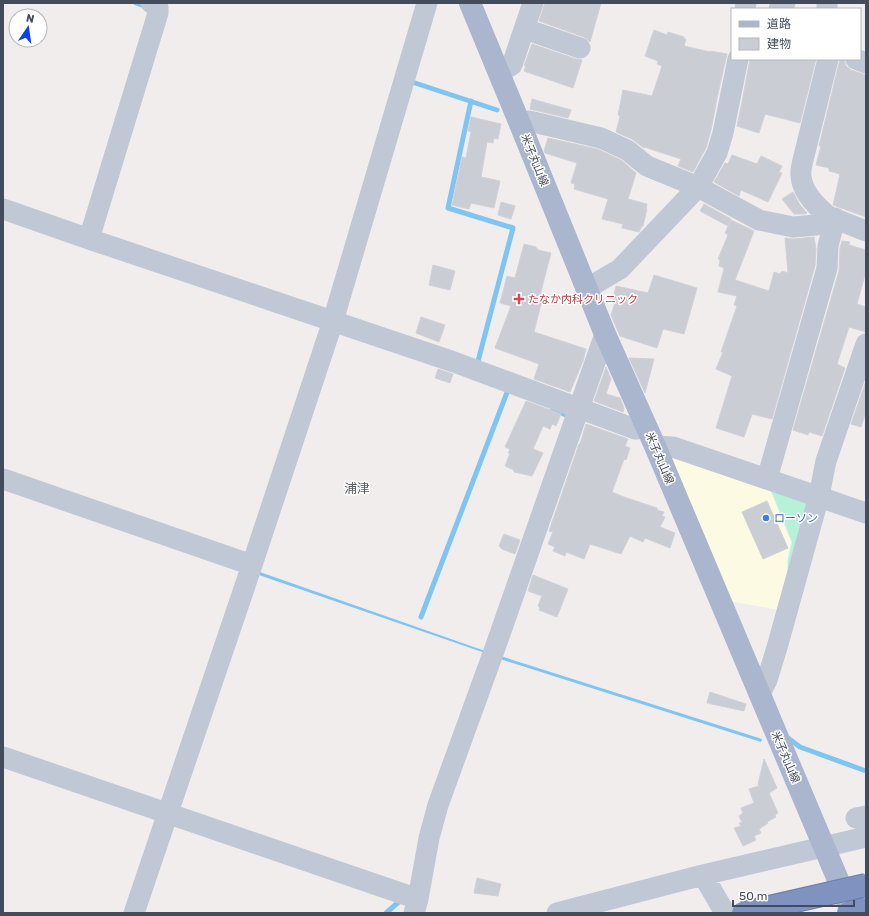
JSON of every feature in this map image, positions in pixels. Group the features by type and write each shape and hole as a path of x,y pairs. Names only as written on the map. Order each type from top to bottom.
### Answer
{"highway":[{"path":"743,913 866,885"},
{"path":"848,913 866,909"}],"main road":[{"name":"米子丸山線","path":"470,3 604,334 651,437 852,913"}],"street":[{"path":"89,239 158,13 158,7 151,3"},
{"path":"134,913 333,321 427,3"},
{"path":"499,72 512,65 533,3"},
{"path":"525,29 580,48"},
{"path":"586,289 620,269 698,187 716,154 738,60"},
{"path":"828,60 800,175 804,187 816,206 831,217 866,231"},
{"path":"520,124 529,121 601,138 627,150 647,166 698,187 759,220 794,226 816,225 831,217"},
{"path":"3,209 454,362 635,429 673,447 866,513"},
{"path":"767,479 826,268 831,217"},
{"path":"3,757 168,812 416,906 429,838 438,805 495,648 604,334"},
{"path":"760,694 778,644 826,461 866,344"},
{"path":"3,479 252,565"},
{"path":"557,913 703,875 866,837"},
{"path":"703,875 725,913"}],"shaded area":[{"path":"669,456 768,485 791,542 787,561 787,574 779,610 729,601"}],"green space":[{"path":"769,485 814,501 788,574 788,561 792,542"}],"water":[{"path":"257,571 488,652 488,654 256,574"},
{"path":"497,655 762,739 761,742 497,658"}],"building":[{"path":"545,3 601,3 590,42 584,37 539,21"},
{"path":"654,30 667,35 668,32 684,37 684,39 686,39 684,46 727,54 706,148 693,172 678,166 681,159 644,148 632,139 616,132 620,116 618,115 623,90 652,96 662,66 657,64 658,61 645,56"},
{"path":"532,44 582,60 573,88 524,71 526,66 524,66"},
{"path":"750,60 816,60 800,123 765,114 759,133 737,126"},
{"path":"840,60 844,60 846,66 851,70 866,75 866,217 833,205 840,174 829,171 829,168 816,165 821,146 819,146"},
{"path":"532,99 571,110 568,118 530,109"},
{"path":"471,117 501,124 498,139 494,138 493,143 487,142 481,177 500,181 494,208 471,203 469,209 452,205 462,157 466,158 471,132 468,131"},
{"path":"548,138 597,149 621,160 636,173 628,199 647,204 643,226 639,232 622,228 623,224 602,219 608,199 574,189 575,184 571,183 577,163 545,153 544,151"},
{"path":"732,155 757,164 761,156 782,166 779,172 782,173 768,202 741,190 739,196 714,182 725,163 728,164"},
{"path":"793,192 800,205 807,213 806,214 794,214 782,199"},
{"path":"501,202 515,206 511,219 498,215"},
{"path":"704,204 731,219 728,226 700,211"},
{"path":"731,220 754,231 735,280 769,291 774,272 780,274 782,271 788,273 785,238 794,239 814,237 816,249 815,266 772,419 752,414 744,437 716,428 732,376 716,369 723,352 721,352 737,306 734,305 737,296 718,292 724,268 719,266 720,260 718,259 728,235 725,233"},
{"path":"842,241 850,242 849,245 866,250 866,271 857,304 866,307 866,332 849,327 837,364 845,368 822,436 809,432 808,435 793,430 839,271 840,248"},
{"path":"524,244 536,247 538,250 551,253 539,299 542,300 534,332 586,349 583,361 570,392 534,379 539,364 495,348 511,306 500,303 507,276 515,278"},
{"path":"433,265 455,271 450,290 429,285"},
{"path":"654,275 697,288 684,334 663,329 657,348 620,336 611,315 616,300 613,299 616,286 648,293"},
{"path":"421,317 445,325 439,342 416,333"},
{"path":"629,358 654,359 645,393"},
{"path":"606,367 611,379 606,394 620,398 624,408 623,412 594,401"},
{"path":"438,369 453,374 450,383 435,378"},
{"path":"866,381 866,412 861,427 851,424"},
{"path":"526,401 561,414 556,426 552,424 550,429 543,426 533,449 543,453 532,476 514,472 514,470 505,466 510,449 505,447"},
{"path":"586,424 628,439 625,446 630,448 626,460 624,459 612,492 657,508 657,510 664,512 662,516 665,517 660,527 675,533 670,548 645,538 643,542 630,536 621,554 590,544 584,559 566,552 565,556 553,551 555,547 548,544 553,532 549,531"},
{"path":"767,501 788,548 763,559 742,512"},
{"path":"504,534 520,540 515,554 502,549 499,546"},
{"path":"533,575 568,589 557,617 539,610 540,608 538,606 542,596 528,591"},
{"path":"710,692 746,704 744,711 707,703"},
{"path":"764,759 777,788 769,793 778,813 775,815 776,817 759,829 761,833 754,836 756,840 743,846 734,828 741,826 739,823 742,822 739,816 743,813 741,808 754,803 749,789 759,786 758,784"},
{"path":"477,878 501,884 498,896 474,893"}],"waterway":[{"path":"136,3 147,7"},
{"path":"409,81 497,110"},
{"path":"471,101 448,208 513,228 477,365"},
{"path":"421,617 508,390"},
{"path":"553,409 568,416"},
{"path":"788,738 800,747 866,771"},
{"path":"386,913 401,900 399,900"}],"place":[{"name":"たなか内科クリニック","path":"519,299"},
{"name":"ローソン","path":"766,518"}],"district":[{"name":"浦津","path":"357,488"}]}
